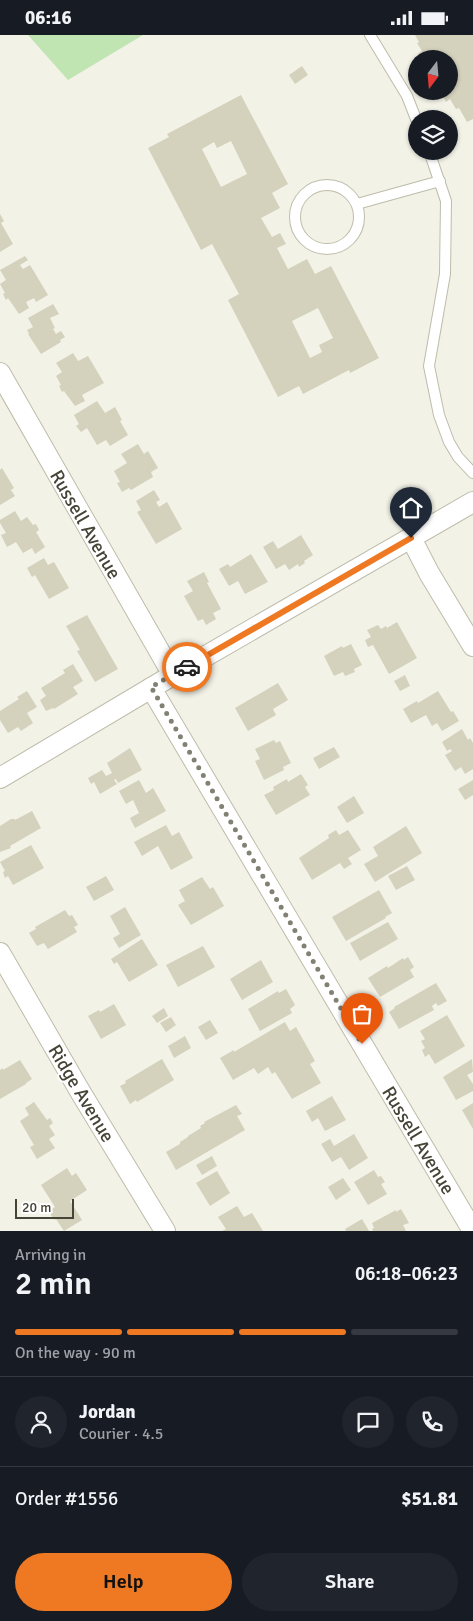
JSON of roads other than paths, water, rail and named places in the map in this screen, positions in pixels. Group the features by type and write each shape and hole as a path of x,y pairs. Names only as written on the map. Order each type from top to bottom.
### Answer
{"street":[{"name":"Russell Avenue","path":"0,373 173,675"},
{"path":"0,778 151,687 473,502"},
{"path":"411,538 429,573 473,646"},
{"name":"Russell Avenue","path":"151,687 473,1231"},
{"name":"Ridge Avenue","path":"0,953 81,1093 165,1231"}],"lane":[{"path":"370,35 407,96 412,110"},
{"path":"432,160 446,201 445,274 429,366 439,415 449,441 458,457 473,473"},
{"path":"357,204 440,181"},
{"path":"331,184 342,188 350,194 357,204 360,216 358,228 342,246 330,249 318,248 306,242 298,233 294,221 295,209 300,198 309,189 319,185 331,184"}]}
